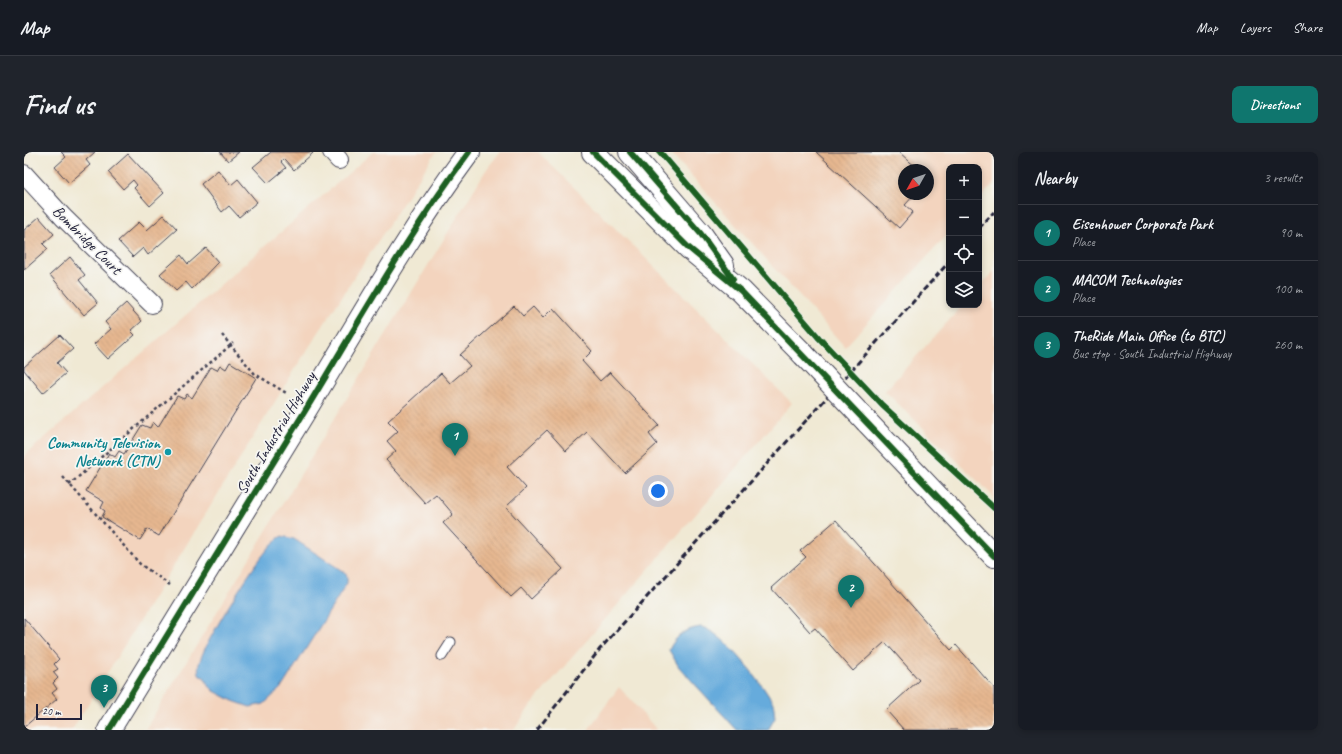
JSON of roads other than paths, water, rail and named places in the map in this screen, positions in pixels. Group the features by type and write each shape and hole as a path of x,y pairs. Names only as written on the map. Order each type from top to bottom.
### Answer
{"main road":[{"name":"South Industrial Highway","path":"109,730 261,484 401,251 437,195 469,152"},
{"path":"593,152 690,248 740,291 804,355 994,556"},
{"path":"630,152 701,234 740,291"}],"street":[{"name":"Bombridge Court","path":"24,174 63,217 152,304"}],"lane":[{"path":"442,656 451,642"}],"water":[{"path":"282,536 294,539 344,572 347,576 347,583 282,687 264,704 250,707 233,701 214,691 204,677 200,676 198,671 199,665 208,642 251,571 274,542"},
{"path":"701,627 720,638 731,649 753,674 770,698 775,707 775,718 768,730 737,730 679,667 669,650 675,640 686,631"}],"railway":[{"path":"982,225 994,212"},
{"path":"537,730 600,649 946,265"}],"place":[{"name":"Community Television Network (CTN)","path":"168,452"},
{"name":"Eisenhower Corporate Park","path":"455,456"},
{"name":"MACOM Technologies","path":"851,608"},
{"name":"TheRide Main Office (to BTC)","path":"104,708"}]}
